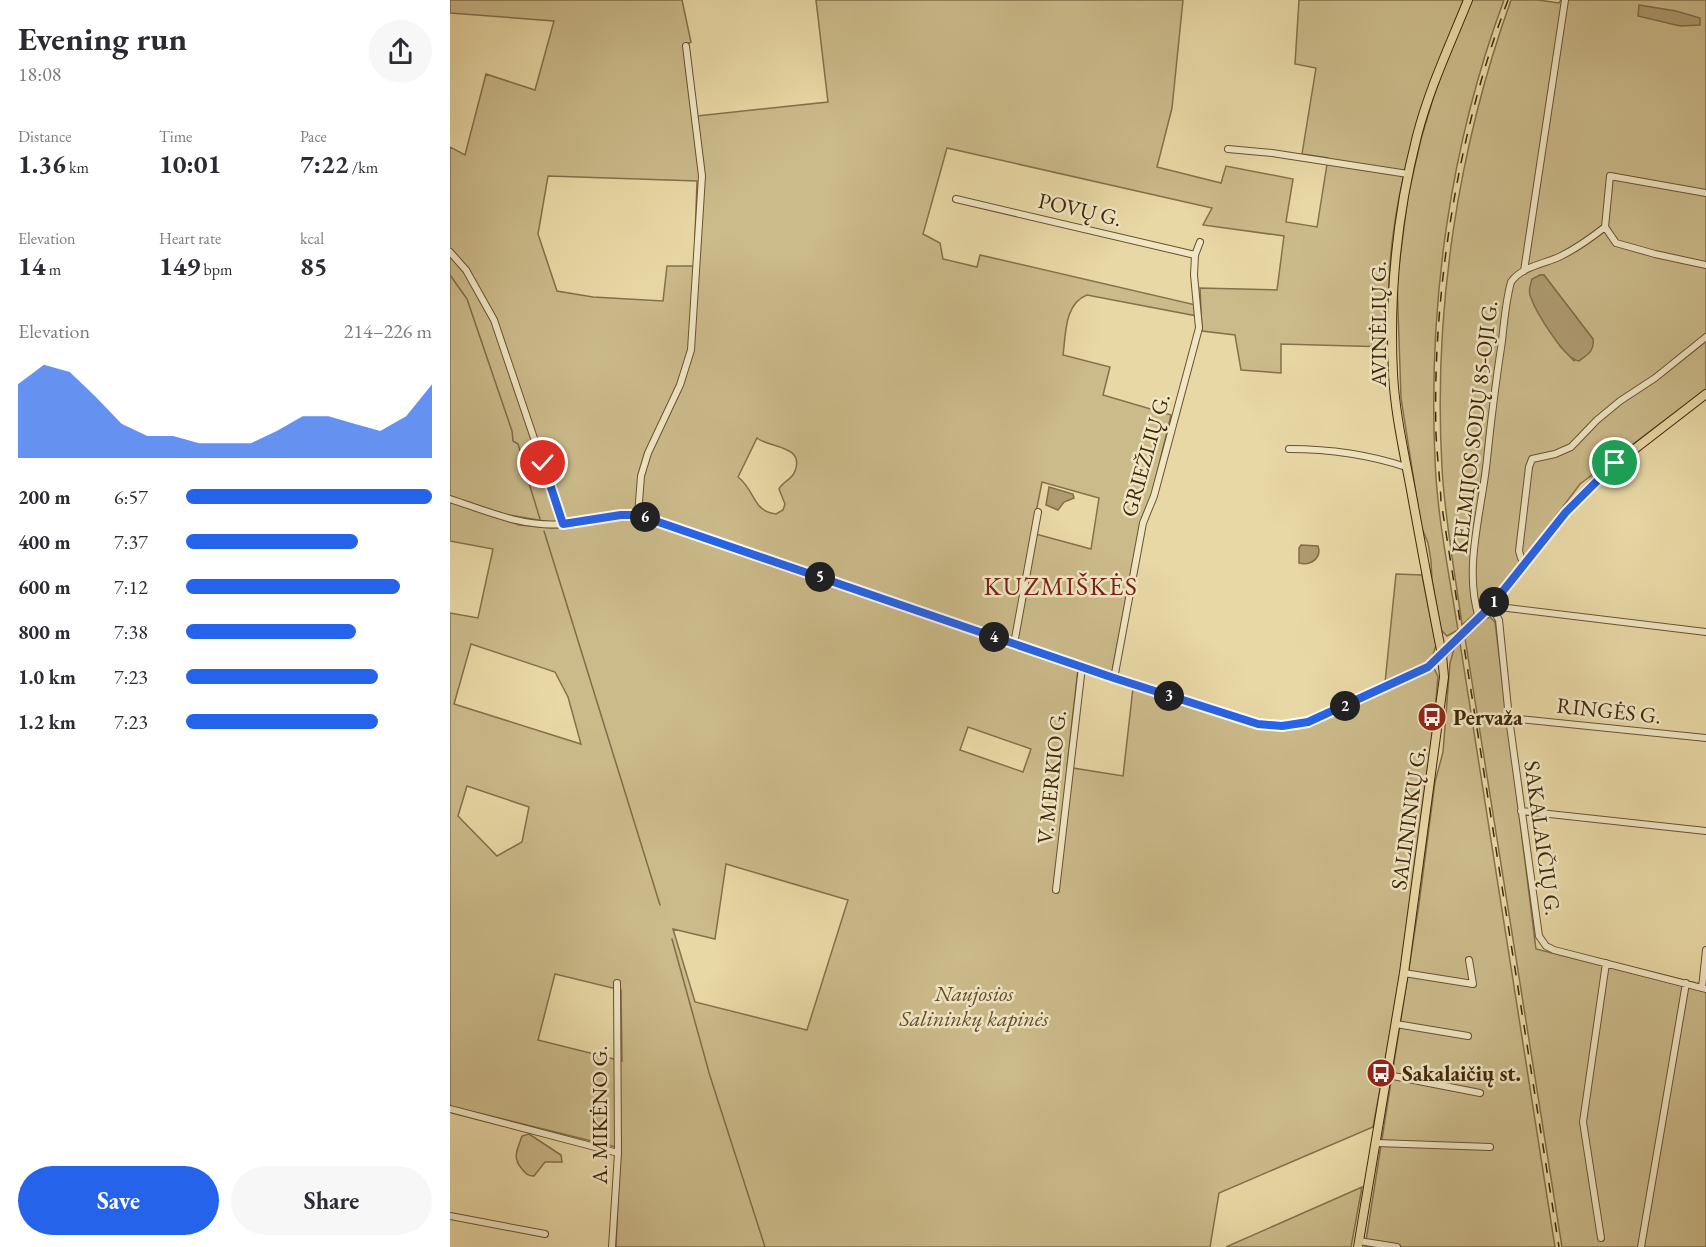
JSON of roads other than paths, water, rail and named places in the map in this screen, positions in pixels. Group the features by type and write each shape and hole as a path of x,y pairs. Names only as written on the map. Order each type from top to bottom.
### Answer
{"main road":[{"name":"AVINĖLIŲ G.","path":"1442,655 1406,467 1394,375 1392,293 1397,236 1408,174 1430,94 1468,0"},
{"path":"1442,655 1491,606 1566,512 1601,475 1706,394"},
{"name":"SALININKŲ G.","path":"1359,1244 1404,973 1441,702 1442,655"}],"street":[{"path":"1524,271 1565,0"},
{"path":"638,515 644,469 680,385 691,350 702,176 686,46"},
{"path":"1228,149 1272,153 1408,174"},
{"path":"1706,193 1610,176 1605,227 1616,243 1655,254 1706,264"},
{"name":"POVŲ G.","path":"956,199 1195,255"},
{"path":"1524,271 1573,250 1605,227"},
{"name":"GRIEŽLIŲ G.","path":"1114,678 1143,522 1154,496 1199,328 1194,275 1195,255 1200,242"},
{"path":"450,252 466,270 494,320 563,524"},
{"name":"KELMIJOS SODŲ 85-OJI G.","path":"1479,618 1474,602 1473,578 1477,517 1484,487 1494,393 1510,286 1513,279 1524,271"},
{"path":"1526,564 1519,550 1529,467 1532,459 1556,454 1570,447 1612,408 1706,337"},
{"path":"1289,449 1334,450 1365,454 1406,467"},
{"path":"450,498 512,520 548,525 621,515 638,515 1114,678 1258,724 1295,725 1308,722 1420,671 1442,655"},
{"path":"1014,644 1038,512"},
{"path":"1491,606 1706,632"},
{"name":"SAKALAIČIŲ G.","path":"1491,606 1499,620 1509,718 1539,936 1546,946 1554,950 1704,988"},
{"name":"V. MERKIO G.","path":"1056,890 1082,667"},
{"name":"RINGĖS G.","path":"1509,718 1706,738"},
{"path":"1521,812 1706,831"},
{"path":"1704,988 1706,950"},
{"path":"1404,973 1473,984 1469,960"},
{"path":"1601,1238 1583,1122 1606,963"},
{"name":"A. MIKĖNO G.","path":"612,1247 618,1153 617,983"},
{"path":"1641,1247 1686,983"},
{"path":"1396,1024 1468,1036"},
{"path":"1388,1075 1480,1093"},
{"path":"450,1108 618,1153"},
{"path":"1377,1143 1490,1147"},
{"path":"450,1216 545,1234"},
{"path":"1359,1244 1397,1247"}],"waterway":[{"path":"450,275 467,299 512,431 513,441 518,444 522,457 520,463 525,470 540,519"},
{"path":"544,531 660,905"},
{"path":"672,939 710,1076 765,1247"}],"railway":[{"path":"1508,0 1490,50 1475,103 1452,213 1439,325 1436,433 1441,501 1559,1247"}],"place":[{"name":"Pervaža","path":"1432,717"},
{"name":"Sakalaičių st.","path":"1381,1073"}],"district":[{"name":"KUZMIŠKĖS","path":"1061,586"}],"park label":[{"name":"Naujosios Salininkų kapinės","path":"974,1006"}]}
